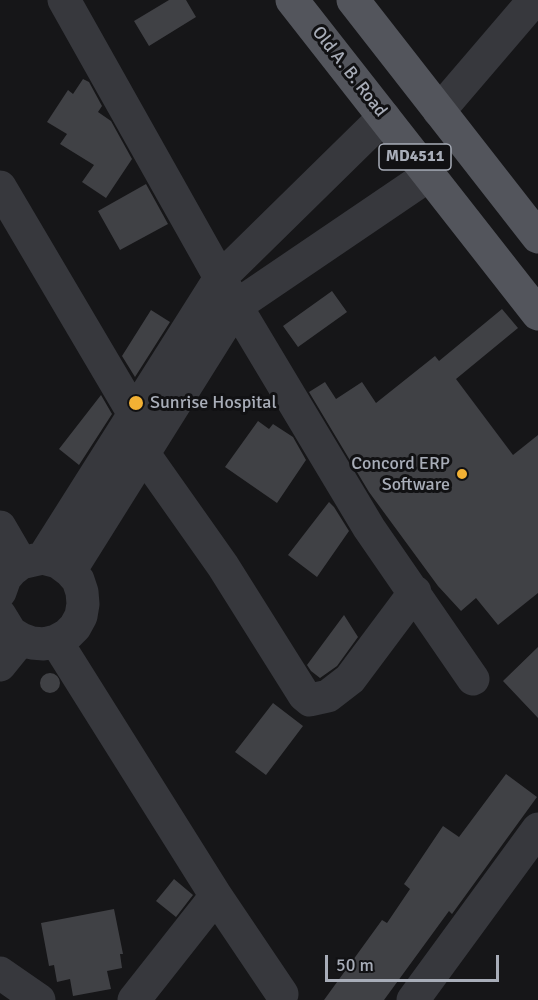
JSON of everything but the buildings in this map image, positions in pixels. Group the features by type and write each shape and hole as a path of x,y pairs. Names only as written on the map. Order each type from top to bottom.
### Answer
{"main road":[{"name":"Old A. B. Road","path":"292,0 538,314"},
{"name":"MD4511","path":"353,0 538,237"}],"street":[{"path":"64,0 236,306 369,528 473,679"},
{"path":"440,111 534,0"},
{"path":"45,564 134,414 220,278 384,117"},
{"path":"0,592 5,578 45,564 144,454 236,306 429,175"},
{"path":"0,187 134,414"},
{"path":"144,454 222,566 298,687 310,699 328,696 350,679 415,592"},
{"path":"0,527 45,564 78,580 83,604 81,616 75,627 56,641 44,644 32,643 11,633 0,615"},
{"path":"0,665 21,639"},
{"path":"56,641 216,896 282,994"},
{"path":"413,1000 538,829"},
{"path":"134,1000 216,896"},
{"path":"0,973 39,1000"}],"place":[{"name":"Sunrise Hospital","path":"136,403"},
{"name":"Concord ERP Software","path":"462,474"}]}
